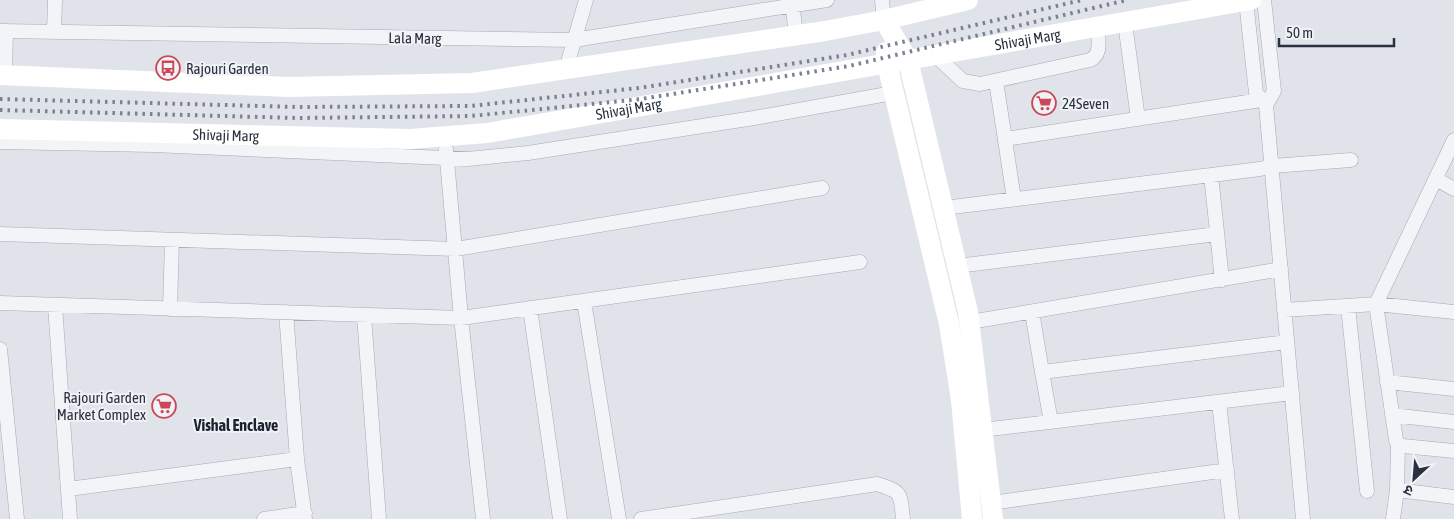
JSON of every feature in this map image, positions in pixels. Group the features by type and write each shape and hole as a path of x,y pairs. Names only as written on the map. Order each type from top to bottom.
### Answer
{"main road":[{"path":"2,75 288,87 472,83 796,36 884,20 968,0"},
{"name":"Shivaji Marg","path":"0,129 400,139 487,133 1254,0"},
{"path":"884,20 908,60 970,322 992,511"},
{"path":"884,20 886,64 949,324 962,400 972,519"}],"street":[{"path":"54,32 55,0"},
{"path":"566,70 586,0"},
{"name":"Lala Marg","path":"3,31 574,40 792,2 828,0"},
{"path":"882,0 884,20"},
{"path":"1254,0 1256,93 1264,103 1272,166 1303,519"},
{"path":"792,2 796,36"},
{"path":"1126,23 1138,119"},
{"path":"936,56 963,81 980,84 1095,58 1098,52 1098,28"},
{"path":"2,75 3,31"},
{"path":"996,81 1014,200"},
{"path":"0,142 153,145 447,158 489,157 528,153 754,118 893,93"},
{"path":"1005,139 1264,103"},
{"path":"443,136 447,158 461,318 483,519"},
{"path":"1393,519 1397,490 1398,444 1394,434 1376,304 1454,140"},
{"path":"944,208 1272,166 1351,160"},
{"path":"1211,175 1222,280"},
{"path":"1436,179 1454,190"},
{"path":"0,234 456,249 822,188"},
{"path":"957,266 1217,234"},
{"path":"170,309 172,240"},
{"path":"0,303 461,318 860,262"},
{"path":"970,322 1281,269"},
{"path":"584,301 619,519"},
{"path":"1284,310 1376,304 1454,312"},
{"path":"56,305 70,519"},
{"path":"1348,306 1367,490"},
{"path":"530,308 560,519"},
{"path":"264,519 305,516 297,459 286,312"},
{"path":"1032,312 1051,422"},
{"path":"364,315 379,519"},
{"path":"1042,372 1288,342"},
{"path":"0,349 17,519"},
{"path":"1387,382 1454,389"},
{"path":"982,430 1292,394"},
{"path":"1219,402 1232,519"},
{"path":"1392,415 1454,422"},
{"path":"1398,444 1454,452"},
{"path":"68,489 297,459"},
{"path":"992,511 1226,470"},
{"path":"641,519 876,484 895,490 900,496 903,519"},
{"path":"1397,490 1454,497"}],"railway":[{"path":"0,99 298,107 470,106 639,88 847,55 1082,0"},
{"path":"0,110 298,118 471,116 641,99 849,66 1127,0"}],"place":[{"name":"Rajouri Garden","path":"168,68"},
{"name":"24Seven","path":"1044,103"},
{"name":"Rajouri Garden Market Complex","path":"164,406"}],"district":[{"name":"Vishal Enclave","path":"236,425"}]}
